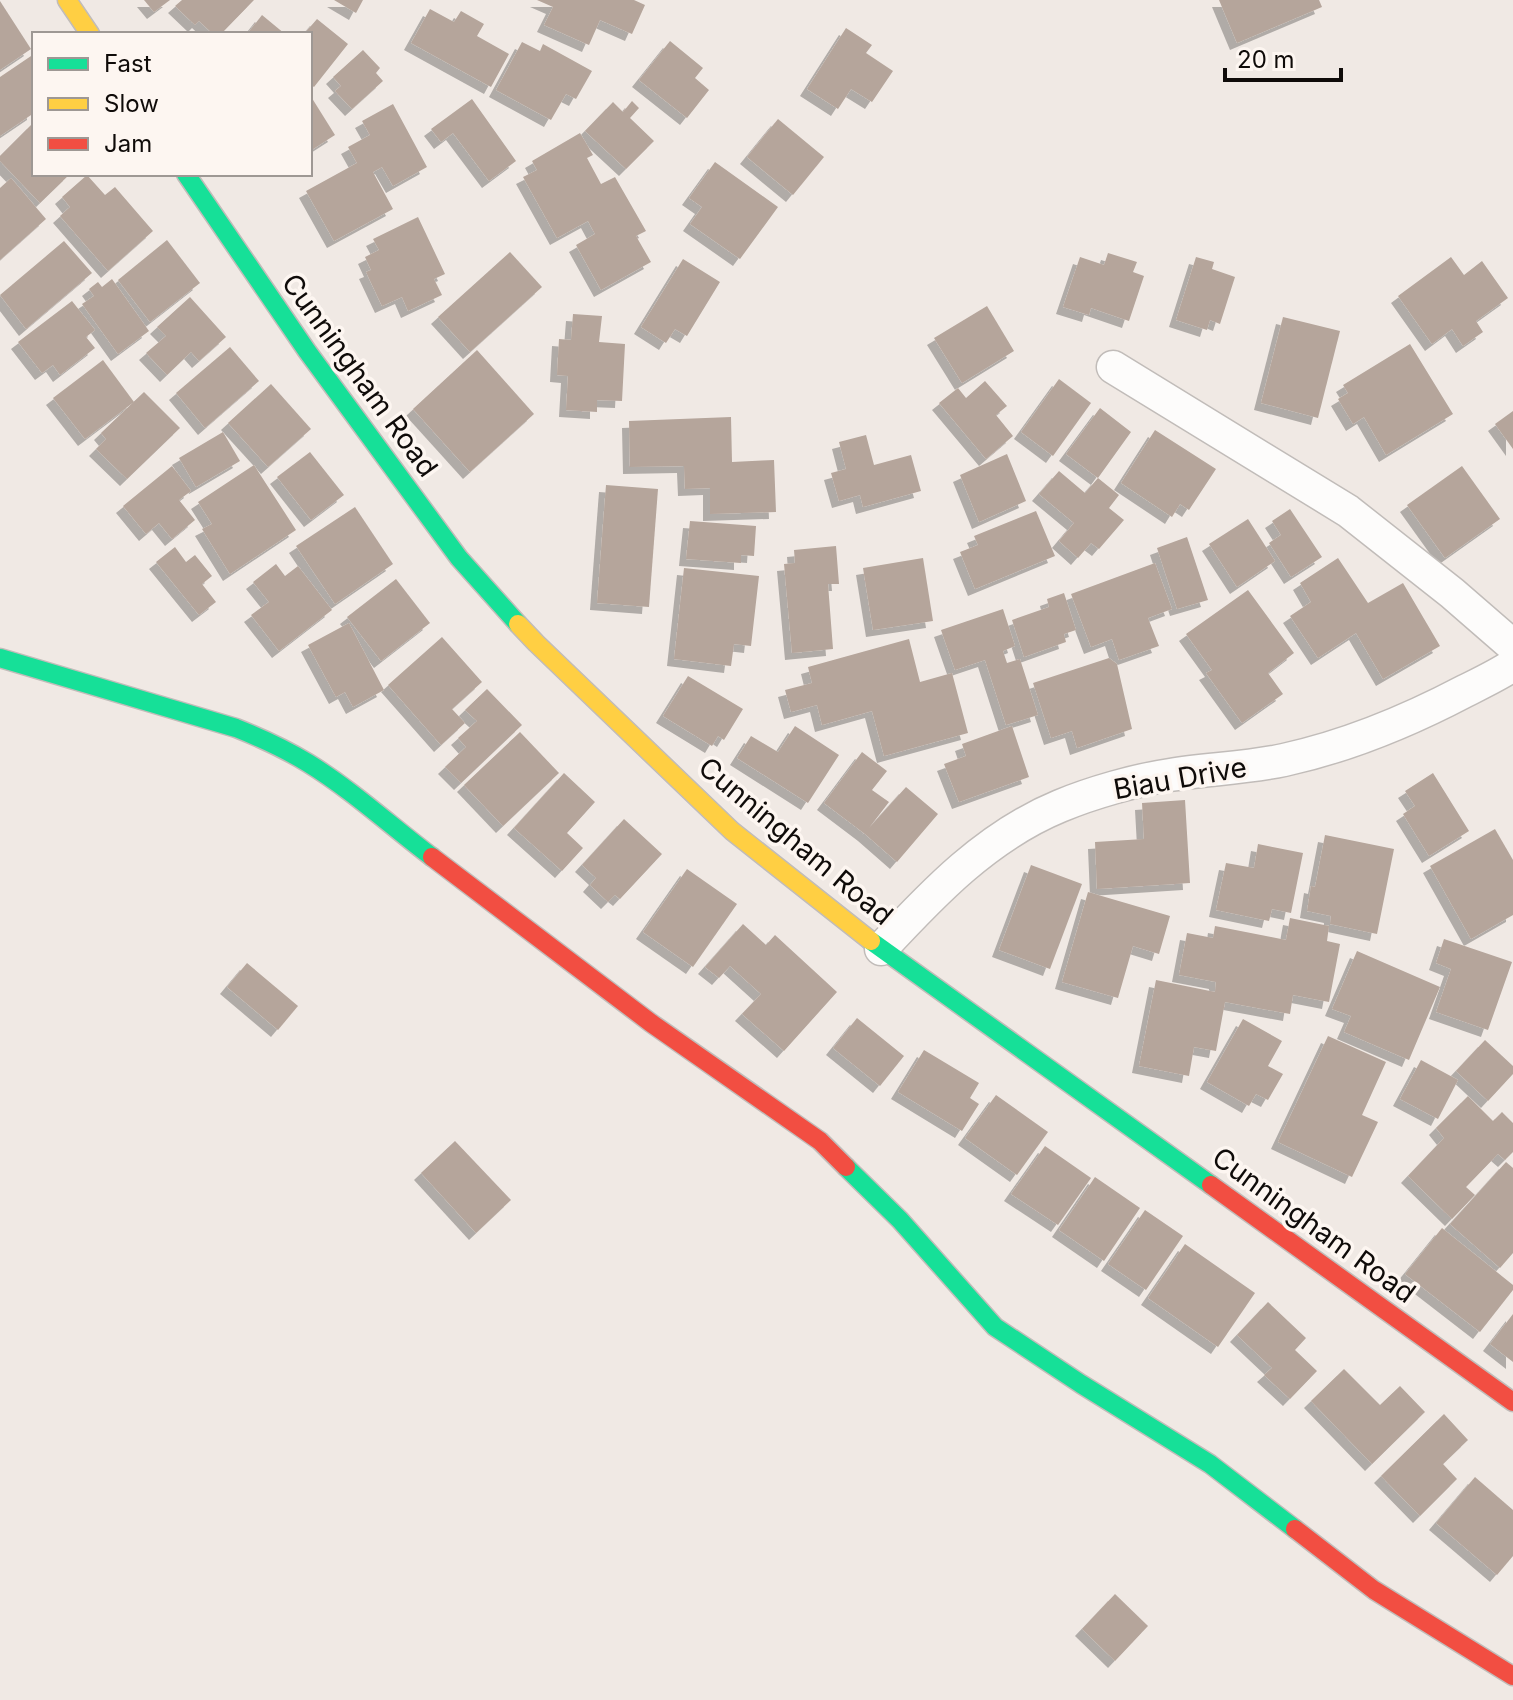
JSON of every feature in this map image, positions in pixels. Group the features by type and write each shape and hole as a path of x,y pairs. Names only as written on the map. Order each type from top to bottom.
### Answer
{"main road":[{"path":"67,0 89,32"},
{"name":"Cunningham Road","path":"187,176 307,351 459,558 536,643 732,831 881,949 1513,1402"},
{"path":"0,658 236,728 303,758 327,774 651,1023 820,1141 900,1220 995,1327 1210,1464 1374,1590 1513,1676"}],"street":[{"path":"1113,367 1348,511 1513,646"},
{"name":"Biau Drive","path":"881,949 944,883 979,853 1058,807 1166,775 1285,760 1388,729 1513,665"}],"building":[{"path":"144,0 170,0 154,12"},
{"path":"182,0 254,0 223,32 211,32 199,21 195,25 175,6"},
{"path":"334,0 363,0 356,13"},
{"path":"537,0 634,0 645,5 632,34 600,20 589,45 544,25 553,7"},
{"path":"1219,0 1319,0 1322,7 1237,43"},
{"path":"0,1 31,49 0,70"},
{"path":"430,9 454,22 461,11 484,24 477,36 509,54 491,87 411,43"},
{"path":"262,15 283,32 249,32"},
{"path":"317,19 348,44 314,87 312,32 306,32"},
{"path":"846,28 872,45 866,53 893,71 872,102 851,89 838,109 807,89"},
{"path":"670,41 703,68 695,78 709,90 687,118 639,80"},
{"path":"522,42 540,51 543,44 592,71 576,99 566,94 551,120 496,90"},
{"path":"363,50 380,68 376,73 383,81 352,109 335,91 341,86 333,77"},
{"path":"32,55 32,114 0,136 0,77"},
{"path":"312,98 335,135 312,150"},
{"path":"472,99 516,161 489,181 453,133 441,142 431,129"},
{"path":"632,101 639,108 630,118 654,141 626,169 585,131 613,102 623,112"},
{"path":"393,104 427,167 393,186 382,167 373,172 393,209 334,241 306,191 357,163 348,147 370,135 362,121"},
{"path":"778,119 824,157 793,195 747,157"},
{"path":"32,124 32,176 68,176 40,203 0,161 0,156"},
{"path":"580,133 593,155 587,158 601,184 615,177 646,231 636,236 651,262 601,290 576,245 595,234 588,221 557,238 523,177 537,170 532,161"},
{"path":"715,162 778,207 740,259 690,224 702,207 689,198"},
{"path":"88,176 105,195 115,187 153,231 108,271 60,216 70,207 62,197"},
{"path":"11,178 46,219 0,260 0,188"},
{"path":"418,217 445,274 434,279 442,295 408,311 402,297 382,306 366,272 371,270 365,257 379,250 373,239"},
{"path":"167,240 200,283 150,322 118,280"},
{"path":"64,241 92,273 26,329 0,295"},
{"path":"510,252 542,287 470,352 438,317"},
{"path":"1108,253 1137,262 1133,272 1144,276 1129,321 1091,308 1089,315 1063,307 1080,257 1104,265"},
{"path":"1196,257 1214,262 1212,269 1235,277 1220,324 1210,320 1207,330 1176,320"},
{"path":"1451,257 1464,275 1482,261 1508,298 1476,321 1483,332 1463,346 1452,329 1432,344 1398,296"},
{"path":"683,259 720,282 687,336 675,329 666,343 641,327"},
{"path":"112,279 149,331 118,354 82,304 94,296 89,289 98,282 102,287"},
{"path":"190,297 226,337 199,361 191,352 167,375 146,353 166,336 157,327"},
{"path":"72,301 95,330 86,337 95,348 60,375 53,365 42,373 18,342"},
{"path":"987,306 1014,351 962,383 934,338"},
{"path":"573,314 602,316 599,342 625,344 622,401 597,400 597,412 566,410 568,376 557,375 559,339 571,340"},
{"path":"1283,317 1340,331 1318,418 1261,403"},
{"path":"1410,344 1453,414 1386,455 1364,417 1353,424 1338,399 1348,393 1343,385"},
{"path":"230,347 259,381 205,428 176,393"},
{"path":"477,350 534,414 470,472 413,409"},
{"path":"103,360 134,402 85,439 53,398"},
{"path":"1059,379 1091,403 1053,456 1021,432"},
{"path":"985,381 1007,406 996,415 1013,436 986,459 939,403 958,388 966,398"},
{"path":"271,384 311,429 268,467 228,423"},
{"path":"144,392 180,428 127,479 96,449 106,439 101,433"},
{"path":"1100,408 1131,432 1098,478 1066,454"},
{"path":"1513,411 1513,449 1495,424"},
{"path":"731,417 732,462 774,460 776,512 710,514 710,488 685,489 684,466 630,467 629,421"},
{"path":"1155,430 1216,469 1189,510 1180,504 1172,517 1121,483"},
{"path":"223,432 240,461 196,487 179,458"},
{"path":"866,435 874,465 911,455 921,491 863,507 860,495 839,501 831,473 846,469 839,442"},
{"path":"310,452 344,495 311,520 277,477"},
{"path":"1007,454 1026,501 979,522 960,475"},
{"path":"254,465 296,530 230,574 202,529 212,524 198,502"},
{"path":"172,466 191,491 179,500 195,520 172,539 159,523 146,534 123,506"},
{"path":"1462,466 1500,519 1445,558 1407,505"},
{"path":"1059,471 1085,493 1098,478 1119,495 1109,508 1124,520 1099,549 1091,543 1078,558 1059,541 1074,523 1039,494"},
{"path":"606,485 658,489 649,607 597,603"},
{"path":"355,507 393,564 335,604 296,546"},
{"path":"1290,509 1322,557 1291,577 1269,543 1281,535 1272,521"},
{"path":"1036,511 1055,556 975,589 960,552 978,545 974,536"},
{"path":"1248,519 1275,561 1237,587 1209,544"},
{"path":"690,521 756,526 754,556 741,555 741,563 686,559"},
{"path":"1187,537 1208,600 1177,609 1157,548"},
{"path":"836,546 839,584 828,584 833,649 792,653 784,564 795,563 794,550"},
{"path":"175,547 186,562 195,555 212,576 202,584 216,602 199,615 156,562"},
{"path":"923,558 933,621 873,630 863,568"},
{"path":"1338,558 1368,603 1403,583 1440,646 1383,679 1356,633 1318,658 1290,616 1311,602 1300,583"},
{"path":"1155,563 1172,609 1148,618 1159,646 1119,660 1112,639 1091,647 1071,594"},
{"path":"276,564 285,576 298,566 332,610 279,651 251,615 269,602 253,582"},
{"path":"684,568 759,576 751,646 734,644 731,666 674,659"},
{"path":"396,579 430,623 381,661 347,617"},
{"path":"1248,590 1294,653 1268,673 1283,694 1242,723 1206,673 1212,670 1186,634"},
{"path":"1064,593 1076,630 1064,634 1066,642 1024,657 1012,620 1049,607 1047,599"},
{"path":"1003,609 1015,646 1003,651 1007,663 1020,659 1038,715 1006,725 985,660 955,670 941,630"},
{"path":"349,623 384,690 353,707 345,692 336,697 308,645"},
{"path":"442,637 482,682 452,709 465,723 441,745 388,685"},
{"path":"909,639 920,682 952,673 968,733 884,756 872,711 822,725 817,705 791,712 785,690 812,683 808,667"},
{"path":"1109,658 1117,664 1132,729 1077,748 1072,731 1051,738 1033,683"},
{"path":"688,676 743,709 724,740 718,736 712,746 663,716"},
{"path":"487,689 522,725 461,783 445,767 466,747 458,738 477,721 465,710"},
{"path":"795,726 839,755 808,803 737,758 751,736 778,752"},
{"path":"1012,726 1029,777 959,802 944,764 966,756 962,744"},
{"path":"520,732 559,773 503,826 464,785"},
{"path":"862,752 887,771 872,790 889,802 869,828 906,787 938,814 897,862 824,803"},
{"path":"564,773 595,802 567,833 583,848 562,871 514,828"},
{"path":"1433,773 1469,831 1429,856 1403,814 1415,806 1405,791"},
{"path":"1185,800 1190,883 1097,889 1095,842 1144,839 1142,803"},
{"path":"624,819 662,854 620,899 615,895 608,902 590,885 596,878 582,865"},
{"path":"1495,829 1513,860 1513,915 1471,939 1430,866"},
{"path":"1325,835 1394,849 1377,934 1330,924 1331,916 1307,911"},
{"path":"1258,844 1303,853 1291,913 1272,909 1269,921 1216,910 1226,863 1254,868"},
{"path":"1031,865 1082,884 1050,969 999,950"},
{"path":"687,869 737,904 693,967 643,932"},
{"path":"1088,892 1170,916 1159,954 1133,946 1118,998 1062,982"},
{"path":"1290,918 1329,926 1327,941 1340,944 1329,1002 1293,995 1290,1014 1225,1002 1216,1051 1194,1047 1189,1076 1139,1066 1156,980 1215,992 1216,982 1179,975 1187,933 1213,938 1215,926 1286,940"},
{"path":"743,924 766,945 775,935 837,992 784,1051 742,1014 761,994 730,966 719,978 705,967"},
{"path":"1444,939 1512,962 1488,1030 1436,1012 1451,969 1436,963"},
{"path":"1357,951 1440,987 1409,1060 1344,1032 1351,1016 1332,1009"},
{"path":"247,963 298,1006 278,1030 227,987"},
{"path":"857,1018 904,1056 880,1086 833,1048"},
{"path":"1243,1019 1282,1041 1268,1066 1283,1074 1268,1100 1256,1094 1249,1106 1207,1082"},
{"path":"1328,1036 1386,1062 1362,1115 1378,1122 1352,1177 1278,1142"},
{"path":"1485,1040 1513,1066 1513,1074 1488,1101 1456,1071"},
{"path":"924,1050 979,1083 970,1098 979,1104 962,1131 898,1092"},
{"path":"1421,1060 1458,1080 1438,1119 1400,1099"},
{"path":"996,1095 1048,1132 1017,1175 965,1138"},
{"path":"1468,1096 1493,1121 1502,1112 1513,1123 1513,1152 1505,1160 1498,1154 1466,1187 1475,1195 1452,1219 1408,1176 1444,1138 1436,1128"},
{"path":"455,1141 511,1200 476,1233 421,1173"},
{"path":"1045,1146 1091,1178 1058,1225 1011,1194"},
{"path":"1506,1162 1513,1168 1513,1253 1500,1268 1450,1224"},
{"path":"1095,1177 1140,1208 1104,1261 1059,1230"},
{"path":"1145,1210 1183,1236 1146,1290 1108,1264"},
{"path":"1442,1228 1513,1285 1513,1290 1480,1332 1405,1274"},
{"path":"1185,1244 1255,1293 1218,1347 1148,1298"},
{"path":"1268,1302 1306,1338 1295,1350 1317,1371 1290,1399 1264,1375 1272,1368 1237,1335"},
{"path":"1513,1314 1513,1362 1490,1344"},
{"path":"1344,1369 1380,1405 1400,1386 1425,1412 1372,1464 1311,1401"},
{"path":"1444,1414 1468,1440 1443,1464 1457,1479 1420,1516 1381,1476"},
{"path":"1475,1477 1513,1510 1513,1556 1497,1575 1436,1523"},
{"path":"1115,1594 1148,1626 1115,1661 1082,1629"}],"traffic: fast":[{"path":"187,176 307,351 459,558 518,624"},
{"path":"0,658 236,728 264,740 299,758 356,796 432,857"},
{"path":"871,941 1211,1185"},
{"path":"846,1167 900,1220 995,1327 1210,1464 1295,1529"}],"traffic: slow":[{"path":"67,0 89,32"},
{"path":"518,624 732,831 871,941"}],"traffic: jam":[{"path":"432,857 651,1023 820,1141 846,1167"},
{"path":"1211,1185 1513,1402"},
{"path":"1295,1529 1374,1590 1513,1676"}]}
